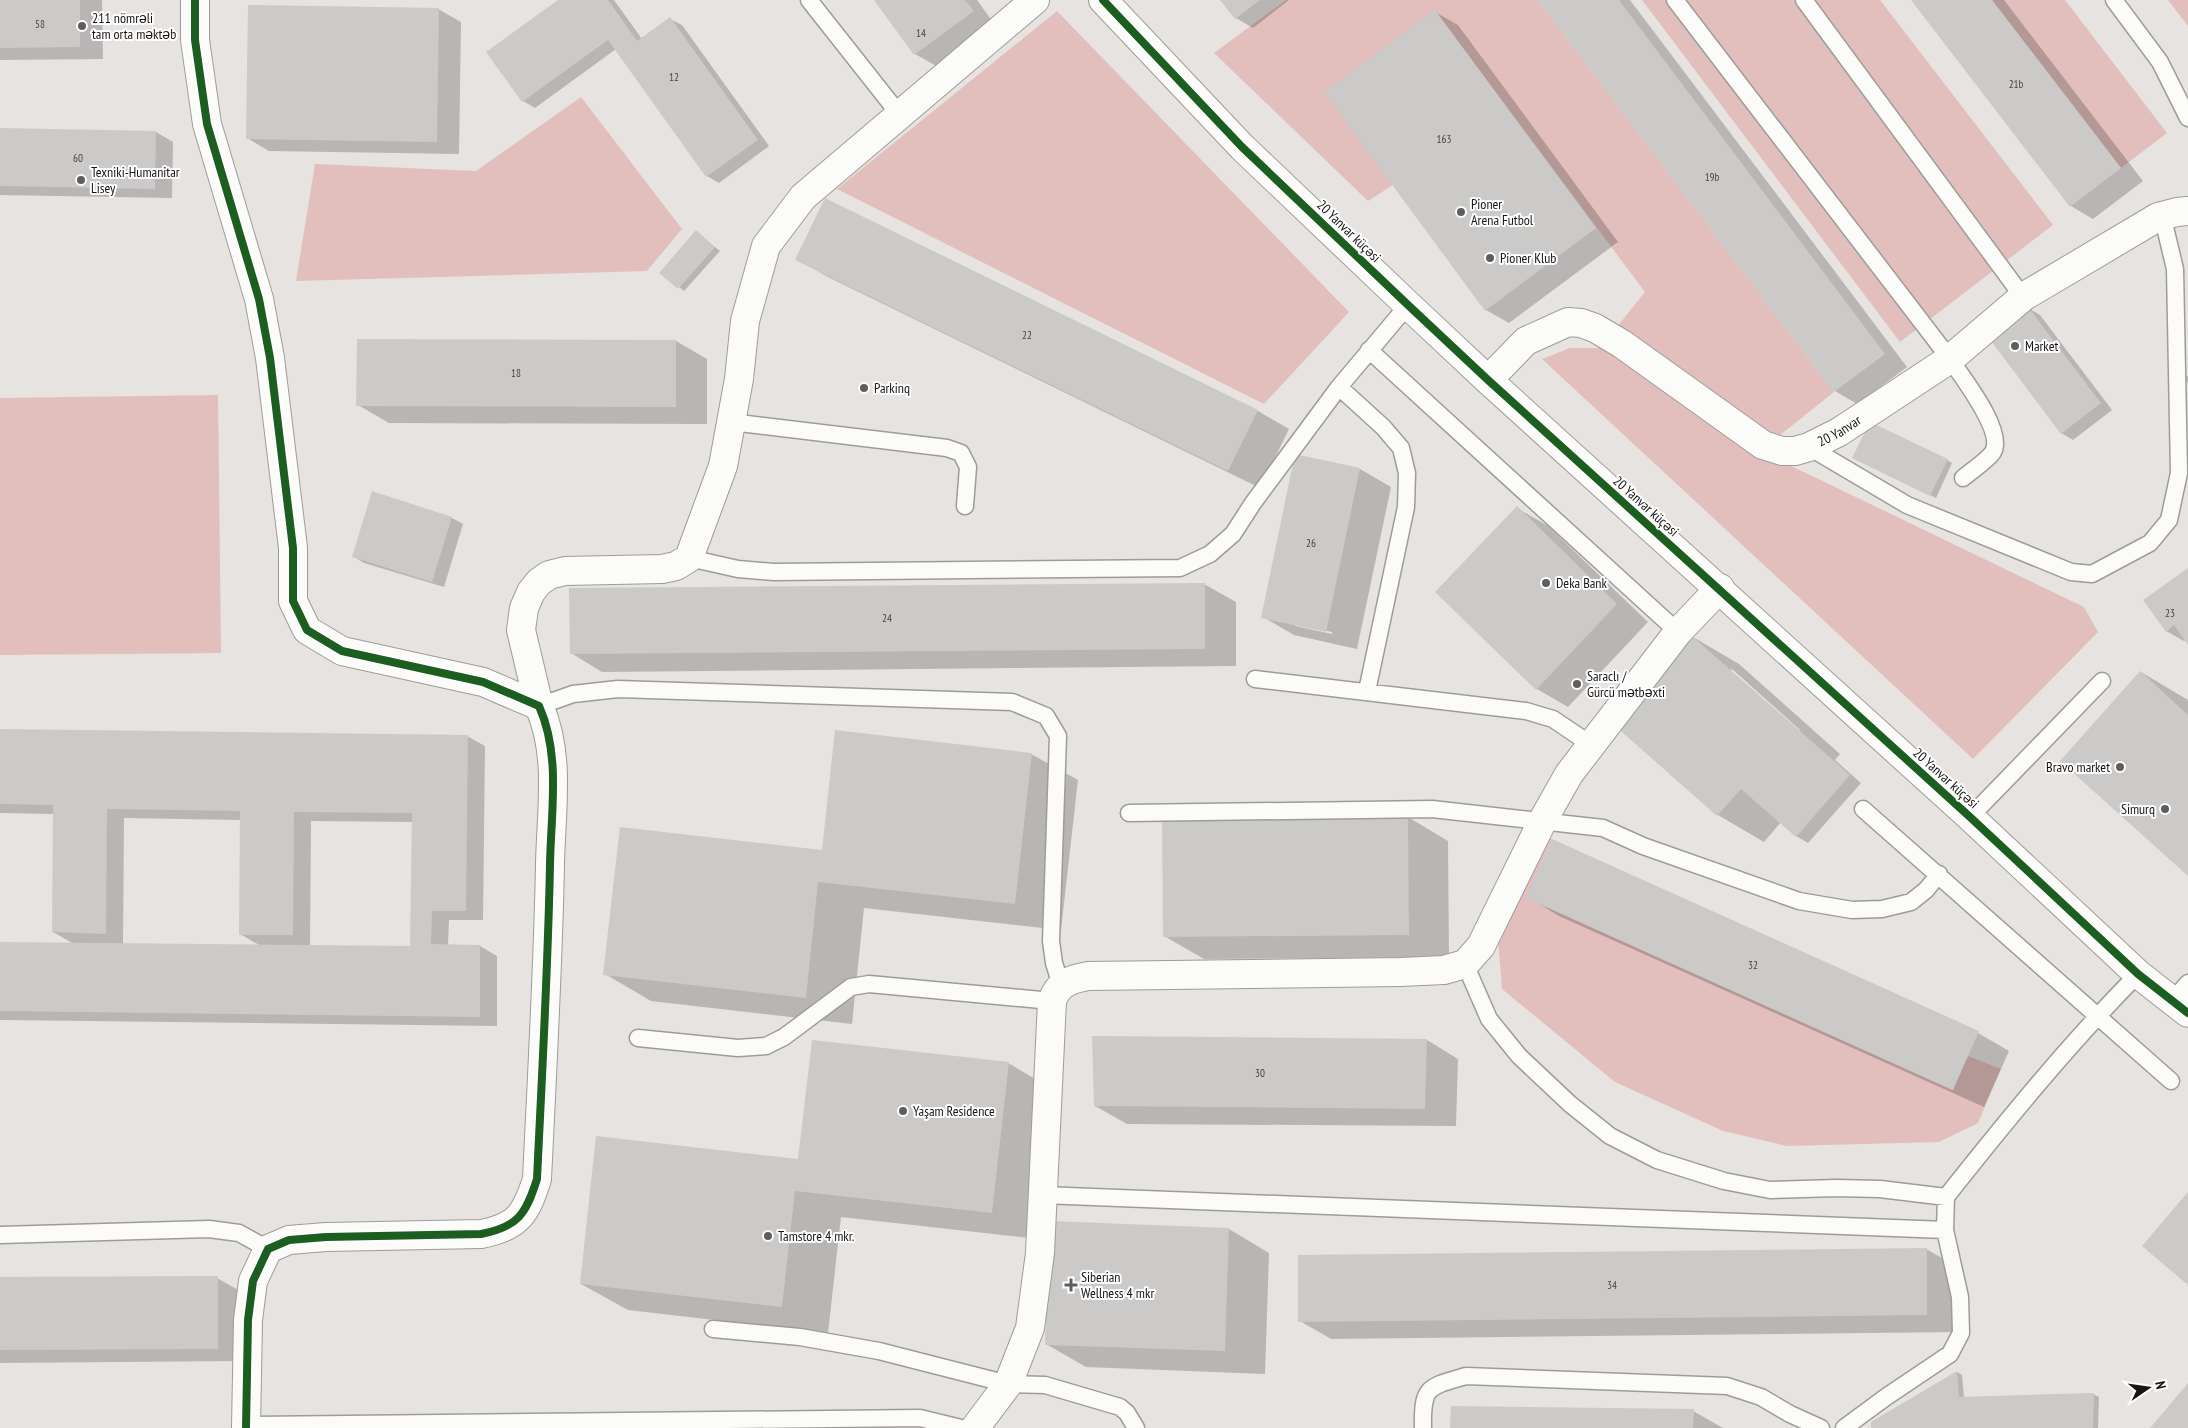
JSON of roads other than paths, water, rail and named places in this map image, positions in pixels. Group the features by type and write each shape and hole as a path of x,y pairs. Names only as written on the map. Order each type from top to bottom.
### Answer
{"street":[{"path":"195,0 195,40 207,124 259,299 270,358 293,548 293,601 307,630 342,651 483,682 539,706"},
{"name":"20 Yanvar küçəsi","path":"1103,0 1242,147 1488,380 1720,588 2138,974 2183,999"},
{"path":"246,1426 248,1320 253,1281 268,1249 289,1240 317,1238 481,1234 503,1230 519,1216 530,1202 537,1179 549,933 553,751 546,721 539,706 520,630 524,608 531,592 539,582 549,576 565,571 662,569 676,566 689,558 723,466 739,379 745,321 766,246 803,197 1022,4"},
{"name":"20 Yanvar","path":"1488,380 1526,341 1568,322 1581,323 1595,328 1622,344 1763,445 1782,451 1795,451 1809,447 1839,432 1950,359 2023,297 2158,216 2176,212 2188,212"},
{"path":"975,1428 1008,1384 1030,1328 1040,1252 1042,1195 1057,993 1074,978 1088,976 1401,972 1444,970 1465,964 1480,946 1543,820 1569,774 1590,744 1678,632 1720,588"}],"lane":[{"path":"809,0 899,114"},
{"path":"1675,0 1950,359 1988,417 1995,441 1993,452 1963,478"},
{"path":"1804,0 2023,297"},
{"path":"2114,0 2160,62 2188,118"},
{"path":"1809,447 1906,505 2071,572 2092,574 2150,543 2169,520 2179,473 2175,269 2165,227 2158,216"},
{"path":"689,558 738,569 774,572 1180,568 1210,554 1233,534 1253,503 1340,387 1408,305"},
{"path":"1370,350 1678,632"},
{"path":"1340,387 1384,427 1401,448 1407,473 1406,507 1367,691"},
{"path":"731,422 947,448 961,453 968,467 965,506"},
{"path":"1255,679 1526,711 1553,719 1590,744"},
{"path":"1970,817 2102,681"},
{"path":"539,706 573,694 618,689 1012,702 1046,716 1058,736 1051,941 1057,993 870,984 851,987 784,1036 766,1046 738,1048 638,1038"},
{"path":"1129,813 1432,809 1603,828 1643,846 1799,901 1852,910 1882,909 1911,902 1926,890 1939,874"},
{"path":"1863,809 2098,1014 2171,1081"},
{"path":"1465,964 1489,1019 1519,1056 1570,1104 1610,1136 1657,1160 1724,1181 1770,1190 1880,1189 1946,1197"},
{"path":"1844,1428 1950,1354 1961,1333 1960,1297 1945,1230 1946,1197 2017,1108 2098,1014 2138,974"},
{"path":"1042,1195 1945,1230"},
{"path":"0,1234 209,1229 239,1233 268,1249"},
{"path":"713,1329 800,1337 862,1348 1008,1384 1044,1385 1113,1404 1127,1413 1136,1428"},
{"path":"1423,1428 1422,1405 1430,1389 1442,1383 1466,1376 1727,1386 1762,1397 1790,1414 1821,1428"},
{"path":"246,1426 920,1418 961,1428"}],"place":[{"name":"211 nömrəli tam orta məktəb","path":"82,26"},
{"name":"Texniki-Humanitar Lisey","path":"81,180"},
{"name":"Pioner Arena Futbol","path":"1461,212"},
{"name":"Pioner Klub","path":"1490,258"},
{"name":"Market","path":"2015,346"},
{"name":"Parkinq","path":"864,388"},
{"name":"Deka Bank","path":"1546,583"},
{"name":"Saraclı / Gürcü mətbəxti","path":"1577,684"},
{"name":"Bravo market","path":"2120,767"},
{"name":"Simurq","path":"2165,809"},
{"name":"Yaşam Residence","path":"903,1111"},
{"name":"Tamstore 4 mkr.","path":"768,1236"},
{"name":"Siberian Wellness 4 mkr","path":"1071,1285"}]}
